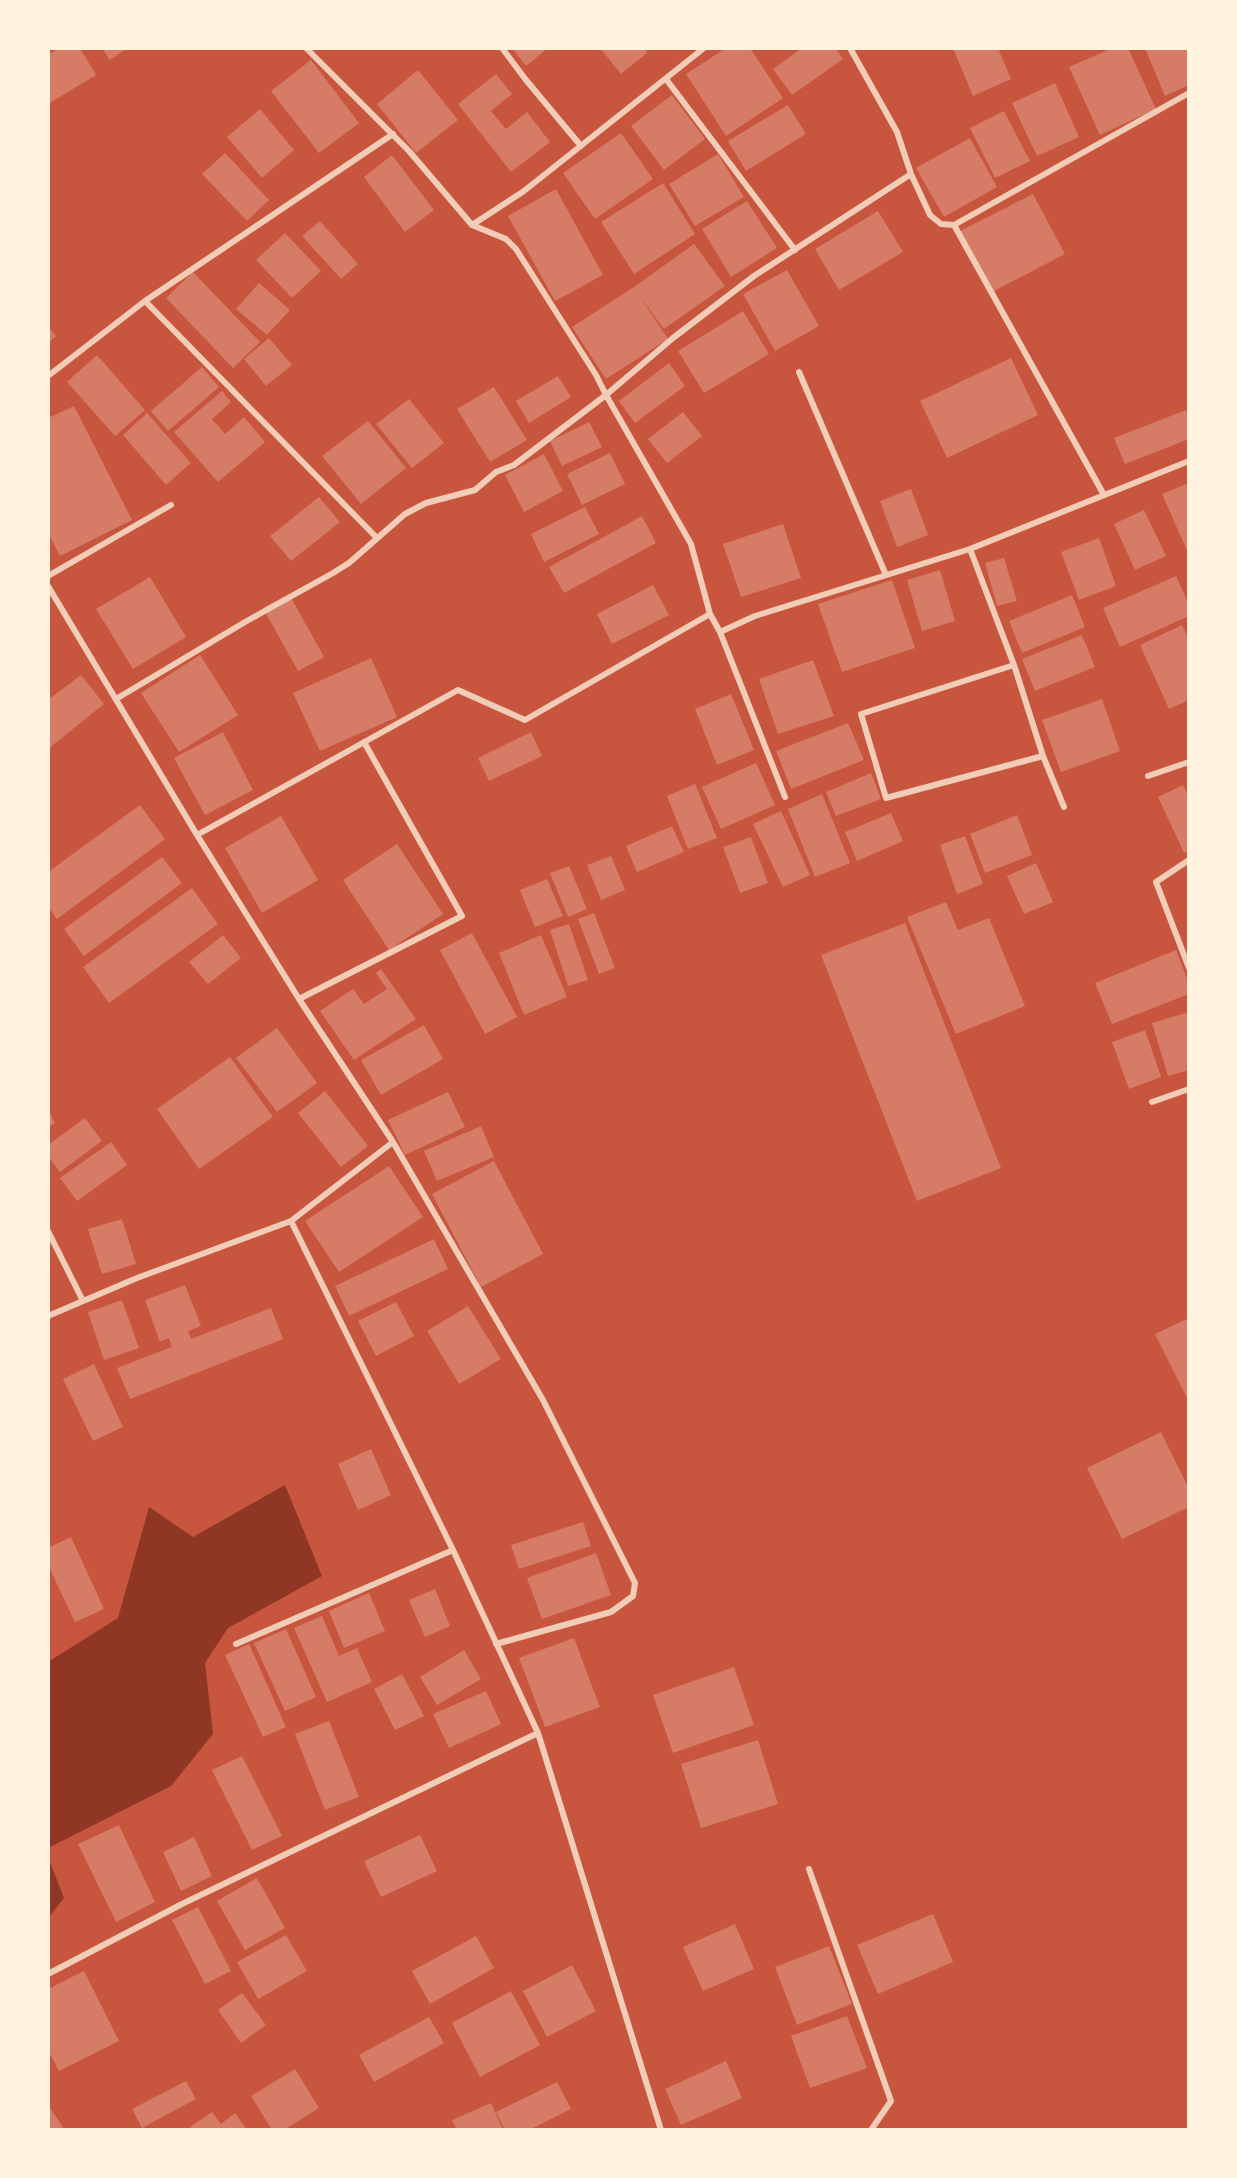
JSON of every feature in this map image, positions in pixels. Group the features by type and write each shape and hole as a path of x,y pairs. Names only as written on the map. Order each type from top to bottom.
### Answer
{"street":[{"path":"306,48 393,134 472,225 506,239 516,249 596,375 691,544 710,614 720,632 785,797"},
{"path":"502,48 581,146"},
{"path":"472,225 524,191 704,48"},
{"path":"850,48 897,132 911,174 930,214 941,224 954,225 1189,93"},
{"path":"666,79 795,250"},
{"path":"48,376 72,360 145,301 393,134"},
{"path":"116,699 349,563 405,514 426,503 475,490 496,472 514,465 606,395 673,338 736,290 911,174"},
{"path":"954,225 1104,495"},
{"path":"145,301 377,538"},
{"path":"799,372 886,575"},
{"path":"720,632 755,616 970,549 1189,461"},
{"path":"48,576 171,506"},
{"path":"970,549 1014,665 1043,756 1064,807"},
{"path":"48,586 197,835 299,999 393,1142 543,1400 635,1583 633,1596 611,1612 496,1644"},
{"path":"197,835 458,690 525,720 710,614"},
{"path":"1014,665 861,714 886,798 1043,756"},
{"path":"299,999 462,916 364,742"},
{"path":"1148,776 1189,762"},
{"path":"1189,860 1156,882 1189,968"},
{"path":"1152,1102 1189,1089"},
{"path":"48,1316 137,1278 291,1221 393,1142"},
{"path":"291,1221 453,1550 538,1733 661,2130"},
{"path":"48,1231 83,1301"},
{"path":"236,1644 453,1550"},
{"path":"48,1974 182,1904 538,1733"},
{"path":"809,1869 891,2101 871,2130"}],"shaded area":[{"path":"285,1485 322,1576 228,1628 205,1663 213,1734 171,1786 48,1848 48,1662 118,1618 149,1507 193,1537"},
{"path":"48,1857 64,1898 48,1918"}],"building":[{"path":"59,48 80,48 96,75 48,104 48,55"},
{"path":"102,48 127,48 110,60"},
{"path":"512,48 548,48 526,66"},
{"path":"600,48 644,48 647,53 621,74"},
{"path":"726,48 750,48 783,98 726,136 686,74"},
{"path":"802,48 835,48 843,59 792,95 773,69"},
{"path":"953,48 998,48 1011,79 973,96"},
{"path":"1112,48 1128,48 1156,109 1100,135 1069,67"},
{"path":"1145,48 1189,48 1189,85 1165,96"},
{"path":"311,60 359,123 319,153 271,91"},
{"path":"418,70 458,120 416,153 377,104"},
{"path":"496,74 512,94 491,111 506,129 527,112 550,142 511,172 458,104"},
{"path":"1055,83 1079,137 1037,156 1012,103"},
{"path":"672,95 705,139 664,170 631,126"},
{"path":"788,105 806,134 746,171 728,141"},
{"path":"260,109 294,150 262,178 227,137"},
{"path":"1004,111 1030,161 995,178 970,128"},
{"path":"621,133 653,179 595,219 563,173"},
{"path":"970,138 997,187 944,217 916,168"},
{"path":"225,153 269,200 247,221 202,174"},
{"path":"718,154 744,197 695,226 669,184"},
{"path":"392,155 434,210 405,232 364,177"},
{"path":"663,183 695,234 634,274 601,222"},
{"path":"556,189 603,275 555,301 508,216"},
{"path":"1033,194 1065,254 992,292 960,231"},
{"path":"747,201 777,248 731,277 702,229"},
{"path":"878,211 903,252 839,290 815,249"},
{"path":"320,221 358,264 341,279 302,236"},
{"path":"285,233 321,271 292,298 256,260"},
{"path":"694,244 725,286 664,329 638,294 668,339 606,379 572,327 634,287"},
{"path":"787,270 819,326 775,351 743,294"},
{"path":"193,272 260,342 233,368 166,298"},
{"path":"259,283 290,310 267,335 236,309"},
{"path":"743,311 769,354 704,393 678,351"},
{"path":"48,327 56,336 48,343"},
{"path":"269,338 292,365 266,386 244,359"},
{"path":"97,355 145,410 115,436 67,382"},
{"path":"1011,358 1038,415 947,458 920,401"},
{"path":"669,363 685,386 635,423 619,401"},
{"path":"202,367 219,387 168,431 151,411"},
{"path":"558,376 571,397 529,423 516,401"},
{"path":"494,387 527,440 490,462 457,409"},
{"path":"222,391 231,402 212,419 225,434 244,417 265,442 218,482 174,432"},
{"path":"409,399 444,443 412,468 376,424"},
{"path":"74,406 132,520 60,556 48,533 48,418"},
{"path":"1186,410 1189,419 1189,439 1125,464 1114,438"},
{"path":"683,412 702,436 667,463 648,439"},
{"path":"147,413 191,463 166,485 123,435"},
{"path":"368,421 406,468 361,504 322,456"},
{"path":"589,422 602,447 562,466 550,441"},
{"path":"610,453 625,484 582,505 567,474"},
{"path":"544,454 563,491 524,512 505,475"},
{"path":"1189,483 1189,555 1162,494"},
{"path":"911,489 928,535 897,547 880,501"},
{"path":"319,497 340,522 291,561 270,536"},
{"path":"585,507 599,534 544,562 531,534"},
{"path":"1144,510 1166,556 1135,570 1114,524"},
{"path":"642,516 656,543 564,593 549,567"},
{"path":"783,524 801,578 741,597 723,544"},
{"path":"1099,538 1116,586 1079,600 1061,552"},
{"path":"1004,558 1017,601 997,606 985,563"},
{"path":"940,570 955,621 922,631 907,580"},
{"path":"1176,576 1189,605 1189,616 1120,647 1103,608"},
{"path":"150,577 186,637 133,669 96,609"},
{"path":"892,580 915,648 842,672 818,604"},
{"path":"653,585 669,615 612,644 597,614"},
{"path":"289,594 324,657 298,671 263,608"},
{"path":"1072,595 1085,627 1022,653 1009,621"},
{"path":"1182,625 1189,640 1189,700 1169,709 1140,645"},
{"path":"1082,635 1095,667 1035,691 1022,659"},
{"path":"200,655 238,715 179,752 141,693"},
{"path":"371,658 397,717 320,751 293,693"},
{"path":"813,660 834,716 778,734 759,679"},
{"path":"81,675 104,704 48,749 48,700"},
{"path":"731,694 754,750 717,765 695,709"},
{"path":"1102,699 1120,751 1061,772 1042,720"},
{"path":"848,723 864,760 791,789 776,751"},
{"path":"223,732 253,790 205,815 174,758"},
{"path":"531,732 542,756 489,781 478,758"},
{"path":"756,763 775,805 721,829 702,787"},
{"path":"871,773 881,799 836,816 826,792"},
{"path":"695,784 717,838 688,849 667,796"},
{"path":"1183,785 1189,797 1189,851 1184,853 1158,797"},
{"path":"822,794 850,863 815,877 788,809"},
{"path":"140,805 165,839 57,919 48,906 48,872"},
{"path":"781,811 810,875 783,887 753,824"},
{"path":"891,813 903,841 857,861 845,832"},
{"path":"1017,815 1032,855 985,873 970,834"},
{"path":"281,816 318,880 262,913 225,848"},
{"path":"672,826 684,852 637,872 626,846"},
{"path":"965,836 983,884 957,894 940,845"},
{"path":"751,837 768,883 740,893 723,847"},
{"path":"397,844 443,914 389,950 343,880"},
{"path":"611,856 625,890 601,900 587,865"},
{"path":"162,857 182,883 84,956 64,929"},
{"path":"1036,863 1053,902 1024,914 1007,876"},
{"path":"569,866 587,909 568,917 550,873"},
{"path":"547,879 563,916 535,927 520,890"},
{"path":"192,888 218,924 109,1003 83,967"},
{"path":"946,902 958,930 989,918 1025,1006 956,1034 907,917"},
{"path":"594,913 615,968 599,974 578,919"},
{"path":"905,923 1001,1168 917,1201 821,955"},
{"path":"569,924 588,980 568,986 550,930"},
{"path":"472,933 517,1017 485,1034 440,950"},
{"path":"223,935 241,958 208,984 189,962"},
{"path":"541,935 567,997 524,1015 499,953"},
{"path":"1176,950 1189,984 1189,994 1112,1024 1095,983"},
{"path":"381,969 416,1019 354,1060 320,1011 353,989 364,1004 387,989 376,973"},
{"path":"1189,1012 1189,1070 1168,1076 1152,1023"},
{"path":"424,1025 443,1059 381,1095 361,1060"},
{"path":"277,1028 317,1083 277,1112 236,1058"},
{"path":"1145,1030 1161,1077 1129,1089 1112,1042"},
{"path":"230,1057 273,1117 199,1169 157,1109"},
{"path":"325,1091 368,1146 341,1167 298,1113"},
{"path":"448,1092 465,1127 405,1155 388,1120"},
{"path":"48,1109 55,1123 48,1127"},
{"path":"85,1118 102,1141 60,1172 48,1156 48,1145"},
{"path":"481,1126 494,1157 437,1181 424,1151"},
{"path":"111,1142 127,1165 77,1201 60,1178"},
{"path":"494,1161 543,1254 481,1287 432,1194"},
{"path":"389,1166 423,1217 339,1272 305,1221"},
{"path":"122,1219 136,1264 102,1274 88,1229"},
{"path":"434,1239 448,1269 349,1316 335,1286"},
{"path":"185,1285 201,1326 188,1331 191,1339 271,1308 283,1339 130,1399 117,1368 172,1347 169,1338 160,1342 145,1300"},
{"path":"122,1300 139,1348 104,1360 88,1312"},
{"path":"396,1302 414,1336 376,1356 358,1321"},
{"path":"468,1306 501,1359 459,1384 427,1331"},
{"path":"1189,1318 1189,1402 1155,1334"},
{"path":"94,1364 123,1427 93,1441 63,1379"},
{"path":"1161,1432 1189,1489 1189,1507 1122,1539 1087,1468"},
{"path":"371,1449 391,1495 358,1510 338,1464"},
{"path":"583,1522 591,1546 519,1569 511,1545"},
{"path":"71,1537 104,1609 75,1622 48,1565 48,1548"},
{"path":"596,1553 611,1595 542,1619 527,1578"},
{"path":"435,1589 450,1626 425,1637 409,1600"},
{"path":"369,1593 385,1631 344,1648 329,1611"},
{"path":"322,1616 339,1656 357,1648 372,1682 327,1702 294,1628"},
{"path":"286,1629 316,1697 285,1711 254,1643"},
{"path":"574,1638 600,1707 545,1727 519,1658"},
{"path":"249,1644 286,1727 263,1737 225,1655"},
{"path":"464,1650 481,1679 437,1705 420,1677"},
{"path":"734,1667 754,1725 673,1753 653,1695"},
{"path":"402,1674 424,1716 395,1730 374,1689"},
{"path":"486,1691 501,1724 449,1748 433,1714"},
{"path":"329,1721 359,1797 325,1810 295,1734"},
{"path":"758,1740 778,1804 701,1828 681,1764"},
{"path":"242,1756 282,1836 252,1850 212,1770"},
{"path":"119,1825 155,1902 116,1922 78,1844"},
{"path":"420,1835 437,1871 381,1897 364,1861"},
{"path":"194,1837 212,1876 181,1891 163,1852"},
{"path":"257,1878 285,1928 245,1950 217,1901"},
{"path":"198,1907 231,1971 205,1984 172,1920"},
{"path":"933,1914 953,1962 878,1994 857,1945"},
{"path":"735,1924 754,1969 703,1991 683,1947"},
{"path":"286,1935 307,1971 258,1999 237,1962"},
{"path":"476,1936 494,1968 430,2004 412,1971"},
{"path":"829,1946 852,2004 797,2025 775,1967"},
{"path":"572,1965 596,2011 547,2037 523,1991"},
{"path":"84,1971 119,2041 59,2071 48,2050 48,1989"},
{"path":"511,1991 540,2045 480,2077 452,2023"},
{"path":"242,1993 266,2025 241,2043 218,2010"},
{"path":"847,2016 867,2068 810,2088 791,2036"},
{"path":"429,2017 444,2043 374,2082 359,2055"},
{"path":"726,2061 742,2098 681,2125 665,2089"},
{"path":"295,2069 319,2108 284,2130 272,2130 251,2096"},
{"path":"186,2081 196,2099 142,2128 132,2109"},
{"path":"557,2082 571,2109 529,2130 505,2130 496,2112"},
{"path":"491,2103 503,2130 457,2130 452,2120"},
{"path":"50,2108 65,2130 48,2130 48,2110"},
{"path":"212,2112 221,2124 235,2113 247,2130 192,2130 190,2127"}]}
